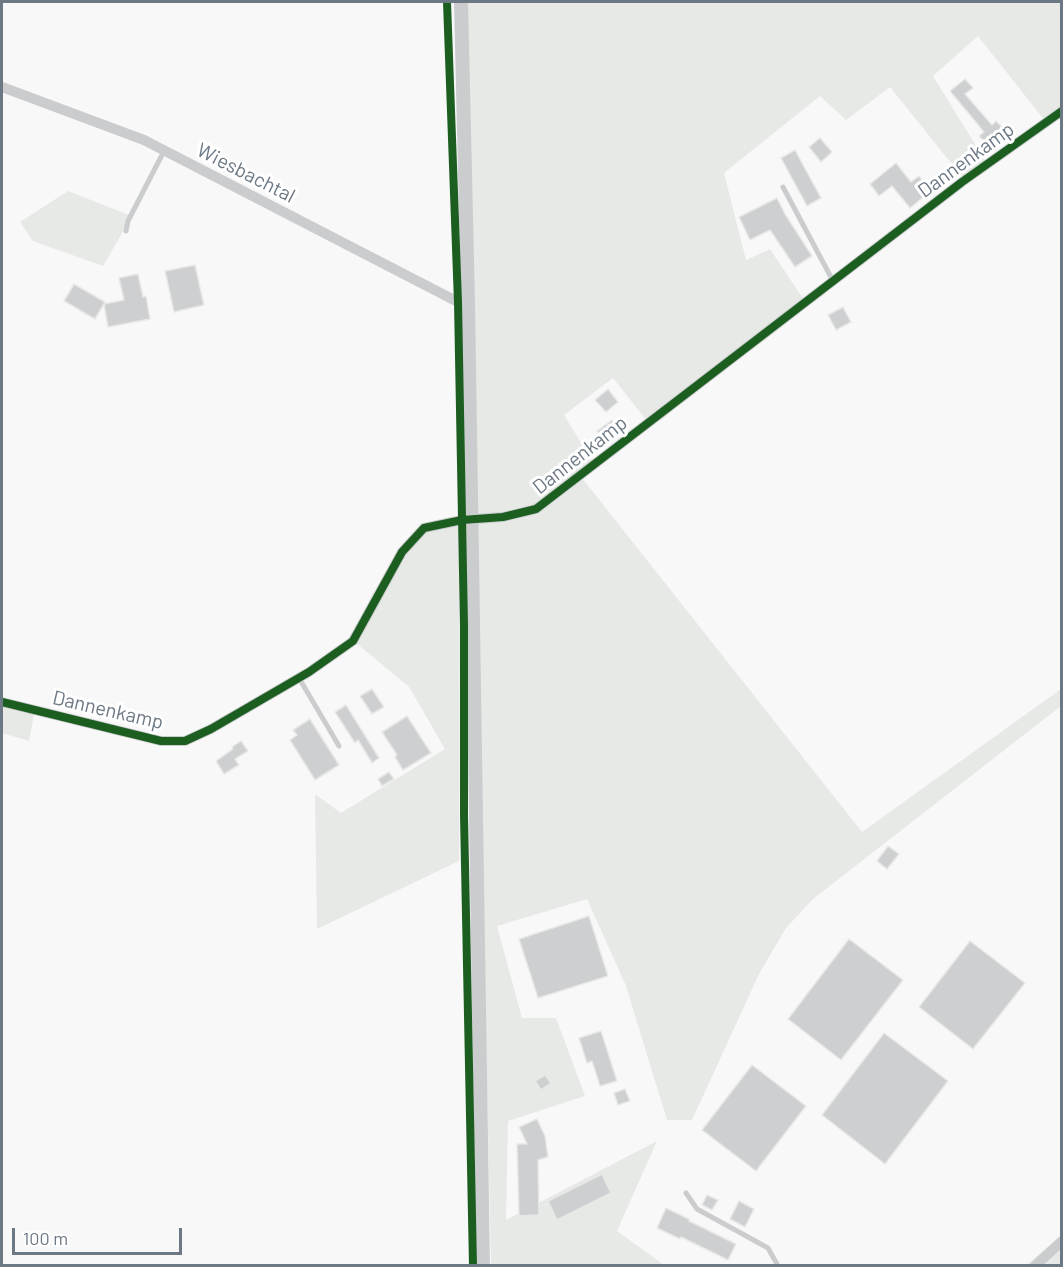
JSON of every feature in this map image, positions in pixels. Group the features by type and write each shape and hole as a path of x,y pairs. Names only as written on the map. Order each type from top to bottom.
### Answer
{"street":[{"path":"461,2 483,1266"},
{"name":"Wiesbachtal","path":"2,87 144,140 458,302 468,303"},
{"name":"Dannenkamp","path":"2,702 161,741 185,741 211,729 299,678 353,640 402,552 424,528 462,520 503,517 536,509 962,183 1062,111"},
{"path":"1035,1266 1062,1241"}],"lane":[{"path":"126,231 128,221 164,151"},
{"path":"783,187 833,281"},
{"path":"299,678 339,746"},
{"path":"686,1193 697,1209 768,1248 778,1266"}],"shaded area":[{"path":"461,2 1061,2 1061,109 1045,121 978,36 933,76 986,162 963,178 890,87 846,120 820,96 724,173 746,260 770,249 804,300 647,421 613,378 564,415 593,462 582,478 862,832 1061,689 1061,706 813,899 786,928 759,974 692,1120 667,1120 626,986 587,899 497,926 522,1018 556,1018 585,1096 508,1121 506,1220 657,1141 617,1231 664,1265 491,1265"},
{"path":"68,191 129,215 130,219 103,266 33,241 20,222"},
{"path":"460,521 459,861 317,929 315,794 341,813 445,749 409,687 355,642 403,554 426,530"},
{"path":"2,706 34,714 29,741 2,733"},
{"path":"1061,1236 1061,1262 1058,1265 1025,1266"}],"building":[{"path":"965,79 973,88 965,94 992,125 996,121 1008,133 990,148 979,136 984,132 950,91"},
{"path":"820,138 832,152 821,162 809,147"},
{"path":"795,150 821,198 807,206 781,158"},
{"path":"896,163 911,182 919,176 931,191 910,208 892,186 879,196 870,184"},
{"path":"777,198 812,256 795,267 770,230 750,240 739,217"},
{"path":"195,265 204,305 174,312 165,271"},
{"path":"138,274 143,297 146,296 150,319 108,327 104,304 124,300 119,278"},
{"path":"74,284 105,302 95,319 64,301"},
{"path":"843,307 851,322 836,330 828,315"},
{"path":"608,389 618,402 606,412 595,400"},
{"path":"612,420 617,427 603,438 597,431"},
{"path":"372,689 384,707 372,714 360,696"},
{"path":"346,705 379,758 372,763 358,740 355,743 335,712"},
{"path":"407,716 431,753 403,770 395,757 397,755 382,732"},
{"path":"310,719 339,765 315,780 290,740 297,735 293,730"},
{"path":"241,741 248,751 235,759 239,765 224,774 216,761"},
{"path":"389,772 394,779 382,786 378,779"},
{"path":"888,846 899,854 887,869 877,861"},
{"path":"589,916 608,976 538,998 519,939"},
{"path":"849,939 903,980 841,1060 788,1019"},
{"path":"970,941 1025,983 973,1049 919,1007"},
{"path":"601,1031 617,1081 600,1086 592,1061 587,1063 579,1038"},
{"path":"884,1033 948,1081 885,1164 822,1115"},
{"path":"752,1065 806,1106 756,1171 702,1130"},
{"path":"545,1075 551,1083 541,1090 535,1081"},
{"path":"625,1089 630,1101 618,1105 614,1093"},
{"path":"537,1119 545,1136 548,1157 538,1160 539,1215 519,1216 517,1144 527,1144 519,1127"},
{"path":"602,1174 611,1193 557,1220 548,1201"},
{"path":"707,1195 718,1200 712,1210 702,1205"},
{"path":"739,1201 754,1209 745,1227 730,1219"},
{"path":"666,1208 736,1244 728,1260 657,1228"}],"cycle path":[{"path":"447,2 458,302 464,626 464,815 473,1266"},
{"path":"2,702 161,741 185,741 211,729 309,672 353,641 402,552 424,528 462,520 503,517 536,509 962,182 1062,111"}]}
